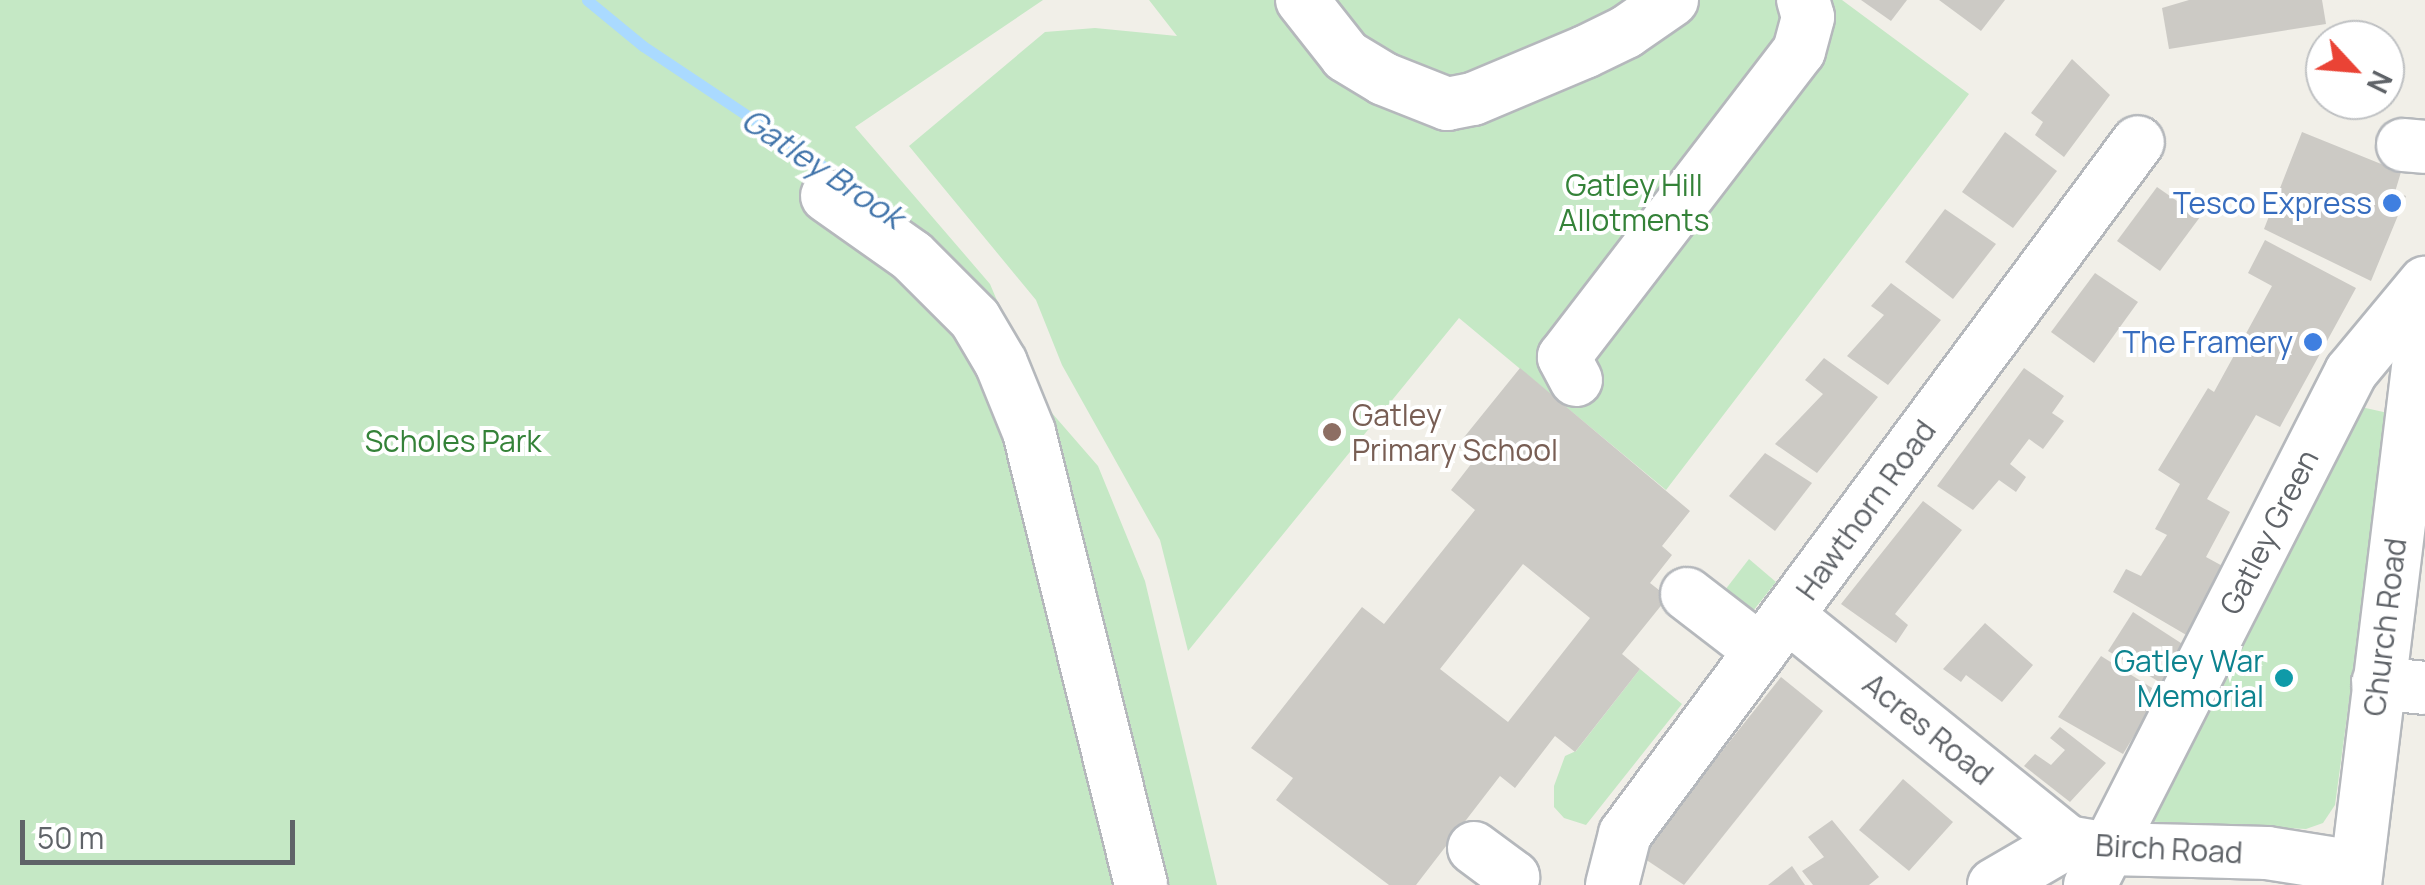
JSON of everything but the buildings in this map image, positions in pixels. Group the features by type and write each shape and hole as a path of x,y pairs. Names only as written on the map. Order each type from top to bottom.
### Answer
{"street":[{"path":"1302,0 1346,56 1384,79 1447,104 1473,99 1572,58 1626,32 1672,0"},
{"path":"1576,380 1564,357 1800,52 1808,16 1802,0"},
{"name":"Hawthorn Road","path":"1612,885 1625,834 2138,142"},
{"path":"826,196 912,256 975,319 1001,363 1029,432 1141,885"},
{"name":"Gatley Green","path":"2088,859 2350,372 2425,283"},
{"name":"Church Road","path":"2355,876 2402,685 2425,310"},
{"name":"Acres Road","path":"1687,594 1775,633 2088,859"},
{"path":"1474,848 1513,877 1511,885"},
{"name":"Birch Road","path":"1994,885 2088,859 2267,853 2355,876"}],"green space":[{"name":"Scholes Park","path":"0,0 1043,0 855,127 990,284 1038,397 1098,466 1145,581 1217,885 0,885"},
{"name":"Gatley Hill Allotments","path":"1149,0 1842,0 1969,94 1666,490 1459,318 1188,651 1160,540 1062,365 1036,300 909,146 1045,32 1095,28 1177,36"},
{"path":"2361,407 2388,413 2335,805 2323,823 2306,829 2140,821"},
{"path":"1749,559 1776,582 1753,611 1725,590"},
{"path":"1640,669 1682,704 1586,825 1564,818 1554,807 1554,786 1565,756 1576,751"}],"waterway":[{"name":"Gatley Brook","path":"587,0 643,46 841,178"}],"place":[{"name":"Tesco Express","path":"2392,203"},
{"name":"The Framery","path":"2313,342"},
{"name":"Gatley Primary School","path":"1332,432"},
{"name":"Gatley War Memorial","path":"2284,678"}]}
